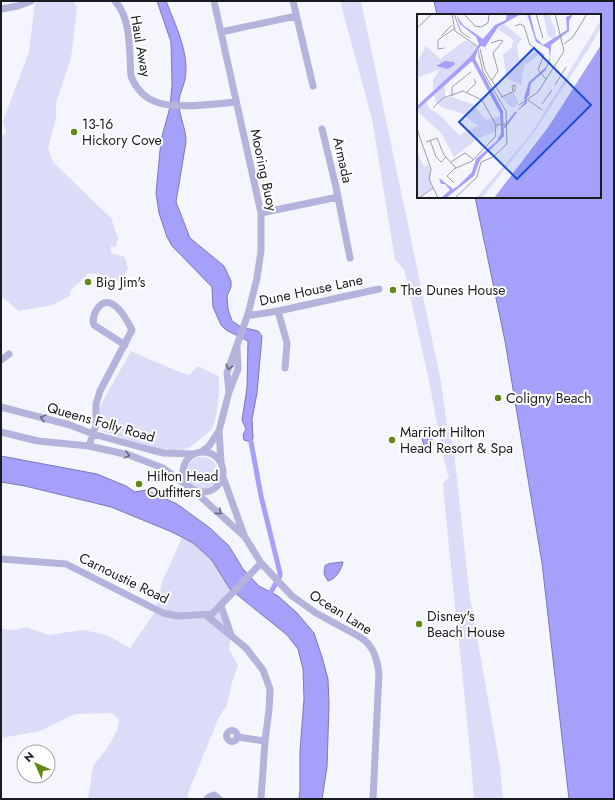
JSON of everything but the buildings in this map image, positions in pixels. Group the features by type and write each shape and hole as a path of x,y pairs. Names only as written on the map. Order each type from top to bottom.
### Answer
{"street":[{"path":"1,9 18,6 31,1"},
{"name":"Haul Away","path":"115,1 126,19 131,76 134,84 148,98 159,103 182,105 212,105 236,102"},
{"name":"Mooring Buoy","path":"214,1 261,213 261,251 257,278 248,314 227,373 229,392 219,431 222,470"},
{"path":"293,1 313,86"},
{"path":"221,32 296,16"},
{"name":"Armada","path":"322,129 338,197 350,258"},
{"name":"Armada","path":"261,213 338,197"},
{"name":"Dune House Lane","path":"248,314 252,315 278,311 379,289"},
{"path":"89,446 94,434 97,418 96,404 100,391 125,345 132,330 127,320 112,304 102,304 93,315 92,321 94,325 125,345"},
{"path":"278,311 287,343 285,368"},
{"path":"1,360 9,354"},
{"name":"Queens Folly Road","path":"1,407 70,425 94,434 158,452 198,453"},
{"name":"Mooring Buoy","path":"198,453 209,446 219,431"},
{"name":"Queens Folly Road","path":"1,432 38,441 89,446 129,455 153,463 168,471 191,488"},
{"path":"198,453 213,455 220,462 222,470 219,483 211,490 202,492 191,488 184,481 183,469 185,462 198,453"},
{"name":"Ocean Lane","path":"222,470 245,537 261,563 296,599 316,613 366,640 375,654 379,673 373,799"},
{"name":"Ocean Lane","path":"191,488 245,537"},
{"name":"Carnoustie Road","path":"1,559 66,564 163,613 177,616 212,614 232,595 261,563"},
{"path":"221,606 231,635"},
{"path":"206,615 246,648 263,670 270,689 261,799"},
{"path":"237,737 265,741"},
{"path":"208,799 214,795 219,799"}],"shaded area":[{"path":"39,1 73,1 77,7 71,58 56,103 56,118 48,148 53,162 111,218 118,238 116,247 111,246 111,253 125,257 128,269 118,282 100,274 89,273 70,291 71,295 53,305 19,311 1,296 1,135 6,133 3,121 29,52 35,3"},
{"path":"157,1 166,1 184,49 186,69 179,102 186,142 176,202 190,238 224,266 231,281 231,287 227,296 228,309 232,321 241,327 258,331 262,336 257,393 252,419 253,438 251,442 244,440 243,435 246,429 242,420 247,388 248,341 226,330 221,325 213,307 212,287 172,246 167,237 159,213 156,193 161,140 170,107 172,85 171,42"},
{"path":"340,1 361,1 441,382 447,427 453,443 470,598 500,766 503,799 474,799 443,483 449,477 444,461 429,381 404,269 395,260 372,119"},
{"path":"434,1 614,1 614,799 569,799 542,563 505,341 475,198 601,198 601,14 437,14"},
{"path":"131,351 189,375 198,366 219,377 218,408 215,420 210,430 190,447 182,450 163,449 102,431 99,423 100,406"},
{"path":"429,427 433,444 424,446 421,434 418,438 411,433 414,428 420,432 420,429"},
{"path":"1,456 97,474 126,486 135,492 146,490 177,504 210,528 229,546 243,569 259,586 278,596 297,613 314,633 328,679 329,704 327,767 322,799 299,799 300,751 304,699 303,669 298,649 287,635 230,589 211,559 193,543 172,532 111,507 25,486 1,482"},
{"path":"199,457 205,457 214,461 218,473 214,485 205,489 199,489 190,485 186,476 186,470 190,461"},
{"path":"182,538 193,543 211,559 232,590 222,601 232,628 229,650 238,665 232,682 227,705 219,717 188,793 188,799 88,799 93,766 108,747 117,730 119,720 112,713 75,714 40,731 1,738 1,629 15,630 27,627 48,635 83,630 107,635 130,648 155,612 162,582"},
{"path":"343,562 338,574 333,579 328,581 324,574 325,566 328,564"}],"waterway":[{"path":"251,442 261,496 280,573 280,576 271,592"}],"place":[{"name":"13-16 Hickory Cove","path":"74,132"},
{"name":"Big Jim's","path":"88,282"},
{"name":"The Dunes House","path":"393,290"},
{"name":"Coligny Beach","path":"498,398"},
{"name":"Marriott Hilton Head Resort & Spa","path":"392,440"},
{"name":"Hilton Head Outfitters","path":"139,484"},
{"name":"Disney's Beach House","path":"419,624"}]}
